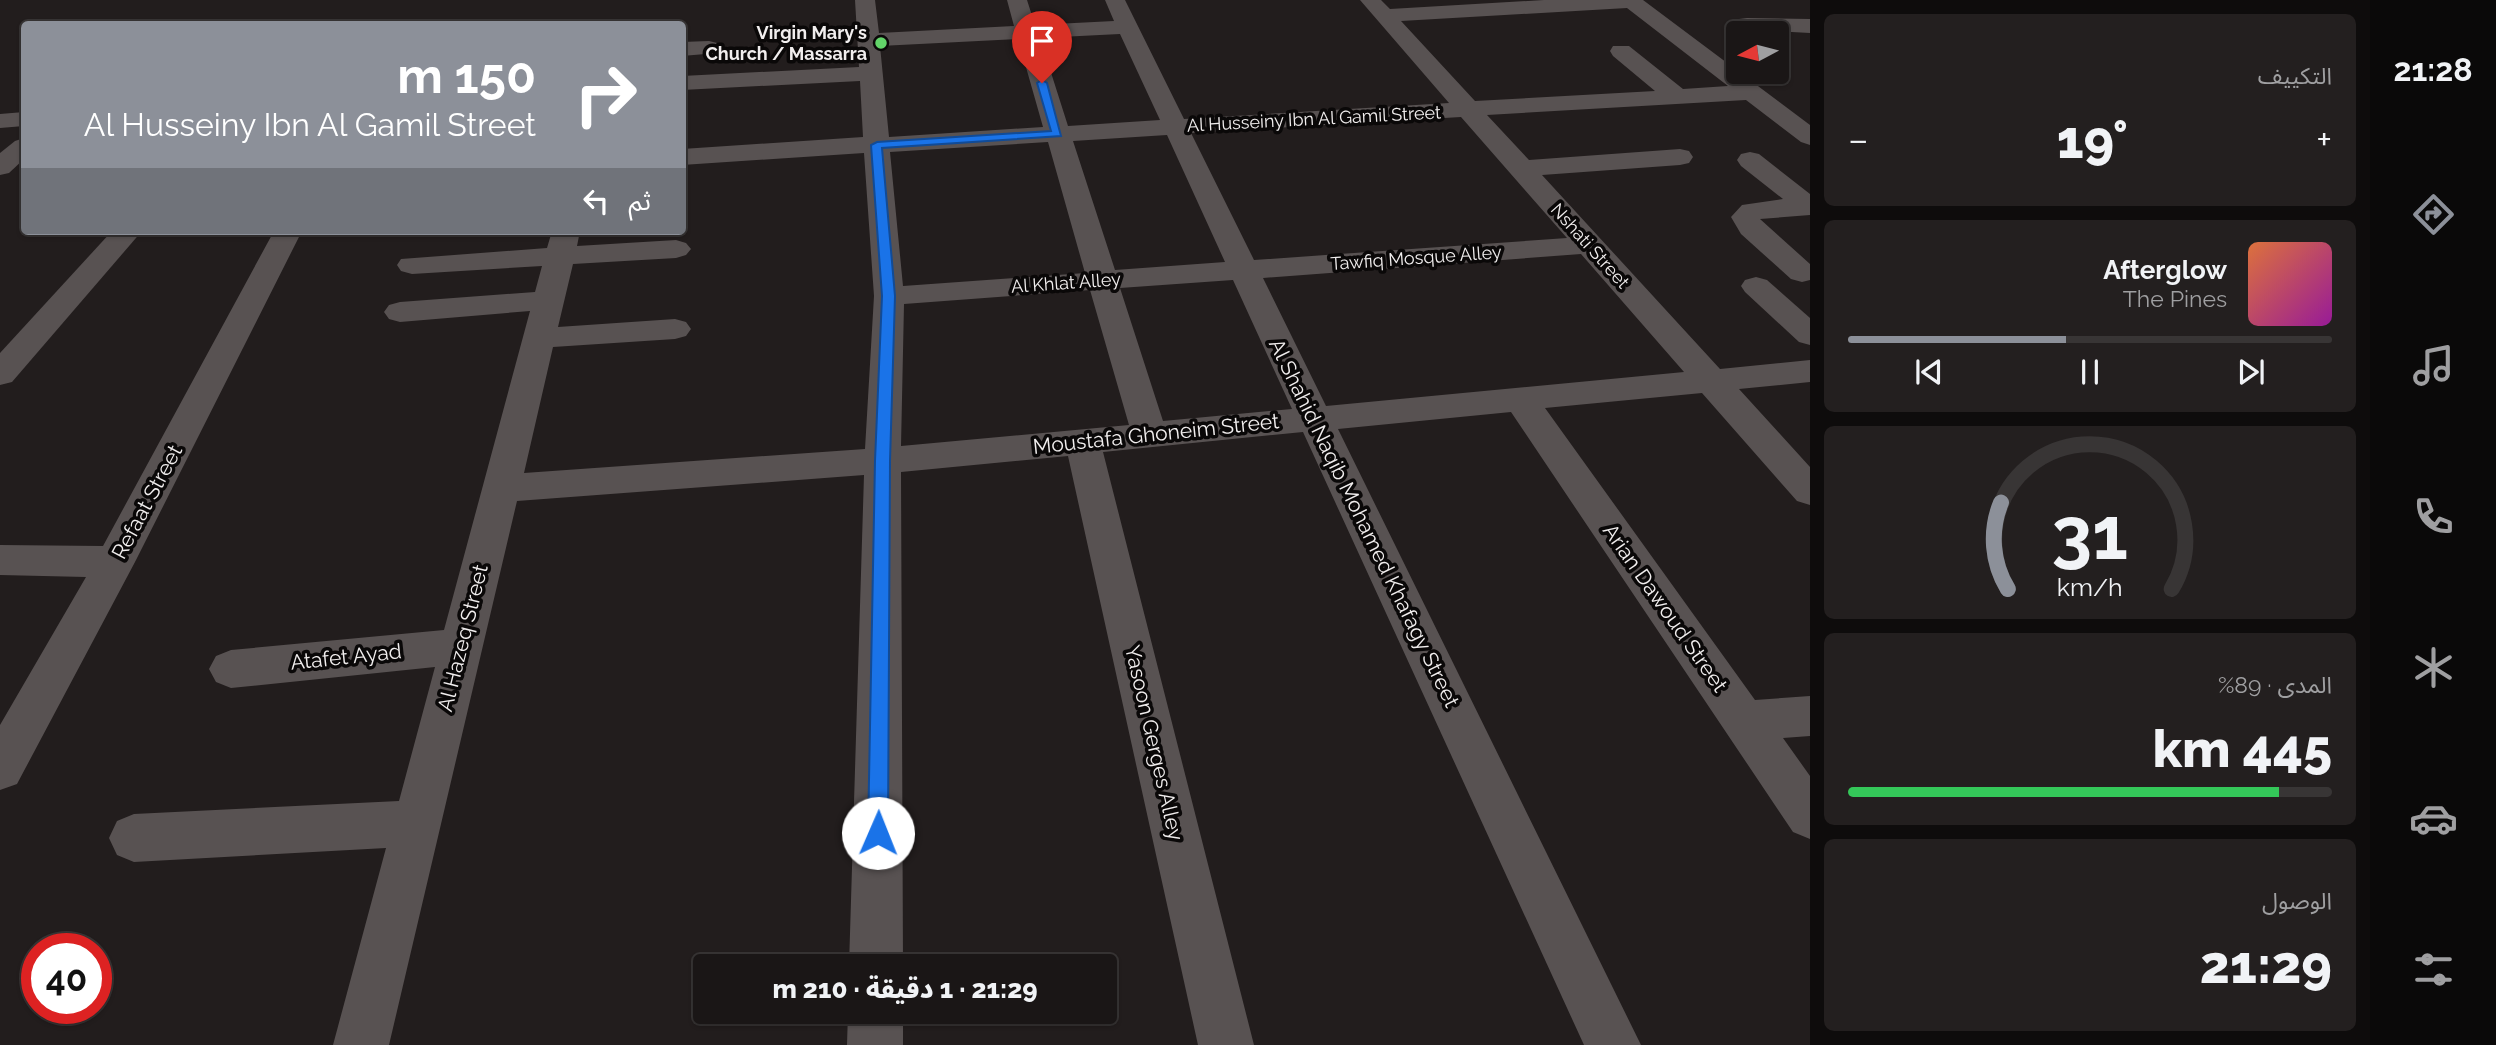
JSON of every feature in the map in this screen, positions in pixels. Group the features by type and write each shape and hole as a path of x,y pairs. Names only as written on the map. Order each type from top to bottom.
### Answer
{"street":[{"path":"865,0 889,296 883,461 876,954"},
{"path":"869,50 884,29 880,0"},
{"path":"1017,0 1150,435"},
{"path":"1377,8 1631,1 1810,136"},
{"path":"1792,6 1810,19"},
{"name":"Nshati Street","path":"1377,8 1810,491"},
{"path":"686,82 869,50 1026,32 1121,13"},
{"name":"Al Shahid Naqib Mohamed Khafagy Street","path":"1121,13 1614,1045"},
{"path":"686,49 709,48"},
{"path":"1621,51 1678,97"},
{"name":"Al Husseiny Ibn Al Gamil Street","path":"686,157 1751,92"},
{"path":"0,121 21,119"},
{"path":"0,167 21,149"},
{"path":"1521,169 1680,157"},
{"path":"1750,160 1809,206"},
{"path":"1802,274 1751,228 1745,218 1752,211 1809,206"},
{"path":"0,374 124,235"},
{"name":"Refaat Street","path":"0,769 115,562 286,235"},
{"path":"412,265 563,242 676,248"},
{"name":"Al Hazeq Street","path":"361,1045 563,242"},
{"name":"Tawfiq Mosque Alley","path":"1243,270 1590,245"},
{"name":"Al Khlat Alley","path":"889,296 1243,270"},
{"path":"1756,286 1810,335"},
{"path":"400,312 675,329"},
{"name":"Moustafa Ghoneim Street","path":"502,488 883,461 1810,370"},
{"name":"Arian Dawoud Street","path":"1520,399 1810,816"},
{"name":"Yasoon Gerges Alley","path":"1083,442 1226,1045"},
{"path":"0,560 115,562"},
{"name":"Atafet Ayad","path":"231,668 462,646"},
{"path":"1744,721 1810,716"},
{"path":"134,838 416,823"},
{"path":"875,1045 876,1024"}],"place":[{"name":"Virgin Mary's Church / Massarra","path":"881,43"}],"route":[{"path":"878,833 883,461 889,296 877,145 1058,134 1042,83"}]}
